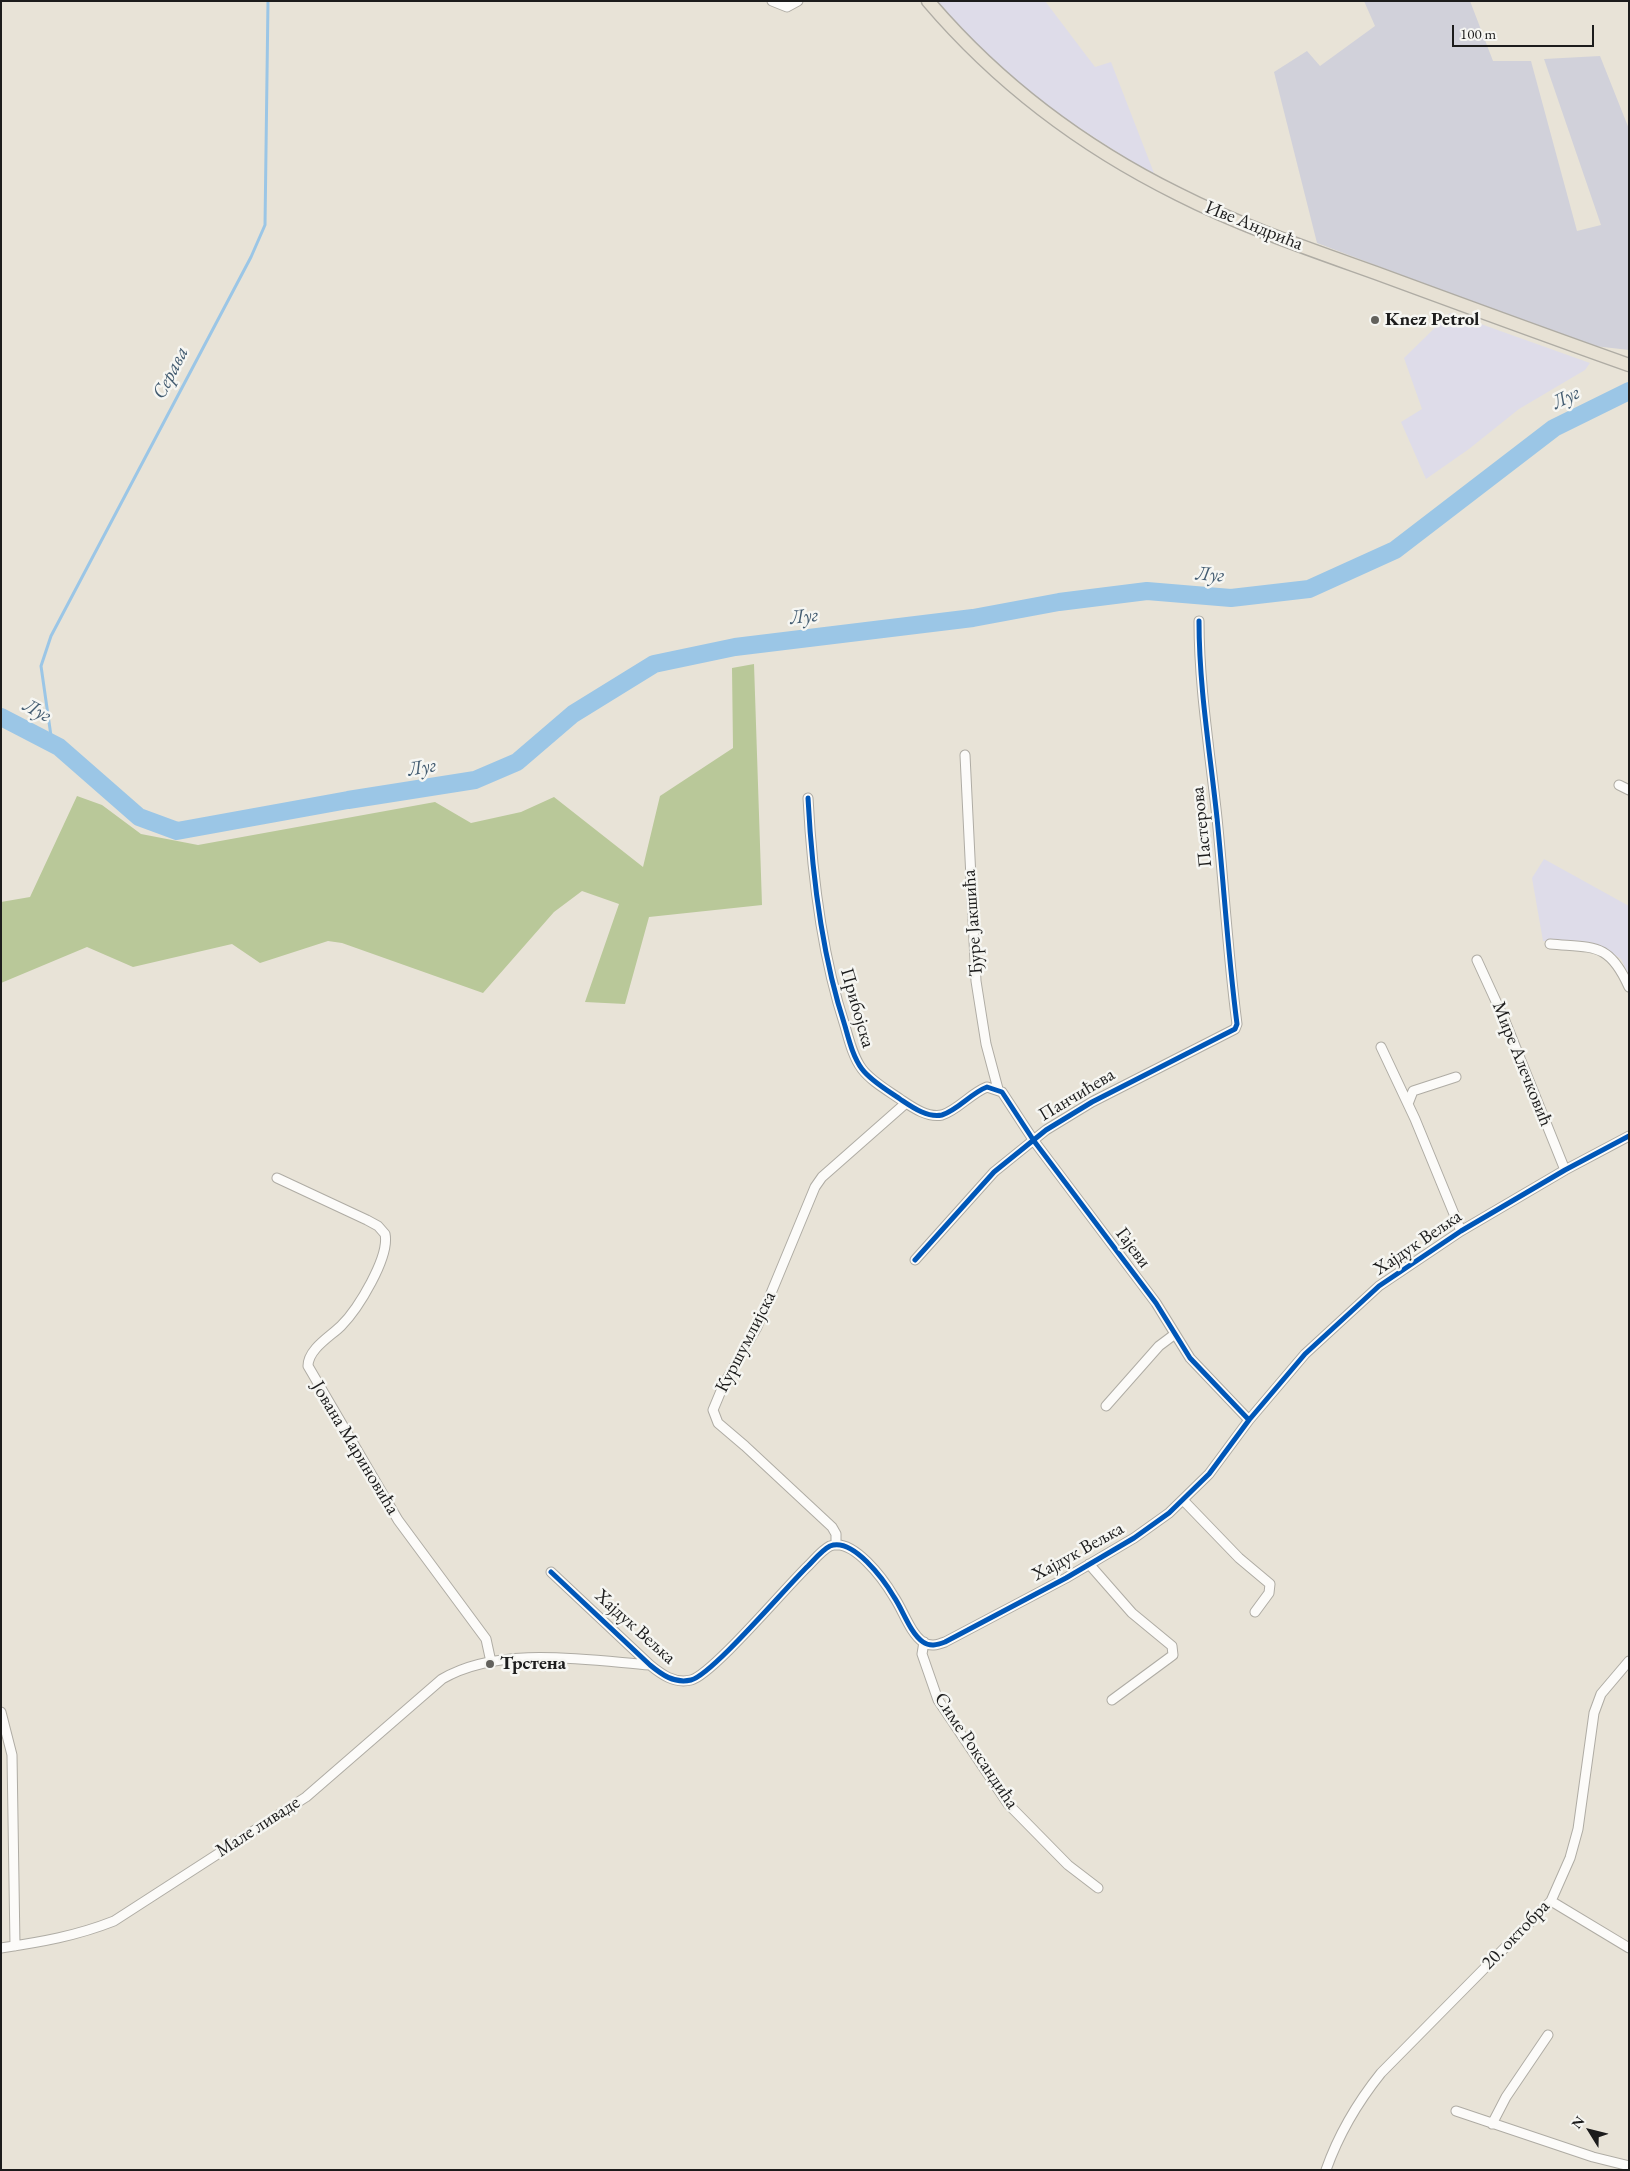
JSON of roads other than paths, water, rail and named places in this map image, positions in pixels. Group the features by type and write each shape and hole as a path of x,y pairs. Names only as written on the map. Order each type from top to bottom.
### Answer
{"main road":[{"name":"Иве Андрића","path":"928,1 974,50 1031,102 1078,136 1145,178 1191,201 1265,232 1625,364"}],"street":[{"path":"772,1 787,7 798,1"},
{"name":"Пастерова","path":"1199,621 1202,684 1220,850 1235,1029"},
{"name":"Ђуре Јакшића","path":"965,755 976,982 986,1044 998,1089"},
{"path":"1619,785 1629,790"},
{"name":"Прибојска","path":"808,798 817,901 828,960 842,1019 862,1070 906,1103 924,1113 942,1115 981,1089 987,1087 998,1089"},
{"path":"1550,944 1600,950 1616,962 1629,987"},
{"name":"Мире Алечковић","path":"1477,960 1505,1021 1566,1170"},
{"name":"Панчићева","path":"915,1260 994,1172 1053,1125 1092,1102 1235,1029"},
{"path":"1381,1047 1408,1104 1461,1231"},
{"path":"1408,1104 1413,1091 1456,1077"},
{"name":"Гајеви","path":"998,1089 1034,1141 1156,1303 1190,1358 1249,1420"},
{"name":"Куршумлијска","path":"836,1545 836,1534 832,1527 718,1423 713,1410 723,1386 757,1327 815,1186 822,1177 906,1103"},
{"name":"Хајдук Вељка","path":"924,1642 932,1645 945,1642 1089,1564 1134,1538 1169,1513 1209,1474 1249,1420 1305,1354 1378,1286 1461,1231 1629,1136"},
{"name":"Јована Мариновића","path":"277,1178 367,1220 378,1226 385,1234 386,1246 363,1297 342,1325 310,1356 308,1366 398,1520 486,1639 491,1662"},
{"path":"1106,1406 1160,1346 1175,1334"},
{"path":"1182,1500 1240,1558 1270,1584 1269,1593 1255,1612"},
{"path":"836,1545 847,1546 859,1554 893,1595 919,1638 924,1642"},
{"name":"Хајдук Вељка","path":"551,1572 666,1678 690,1680 712,1666 825,1549 836,1545"},
{"path":"1089,1564 1132,1613 1172,1646 1172,1655 1169,1658 1112,1700"},
{"name":"Симе Роксандића","path":"924,1642 922,1654 938,1700 1008,1804 1068,1865 1098,1888"},
{"name":"Хајдук Вељка","path":"491,1662 567,1658 650,1665"},
{"name":"20. октобра","path":"1326,2170 1353,2111 1380,2073 1551,1901 1570,1858 1578,1830 1594,1713 1601,1694 1629,1661"},
{"name":"Мале ливаде","path":"1,1948 46,1942 82,1933 114,1920 306,1797 442,1679 452,1673 491,1662"},
{"path":"1,1712 12,1756 16,1946"},
{"path":"1551,1901 1629,1948"},
{"path":"1492,2124 1506,2097 1548,2035"},
{"path":"1456,2112 1628,2166"}],"waterway":[{"name":"Серава","path":"52,743 41,666 51,636 251,257 265,225 268,1"},
{"name":"Луг","path":"1,717 59,747 139,817 177,831 348,800 475,780 517,762 573,714 654,664 735,647 973,618 1059,602 1147,591 1231,598 1309,589 1395,550 1554,428 1629,391"}],"place":[{"name":"Knez Petrol","path":"1375,320"},
{"name":"Трстена","path":"490,1664"}]}
